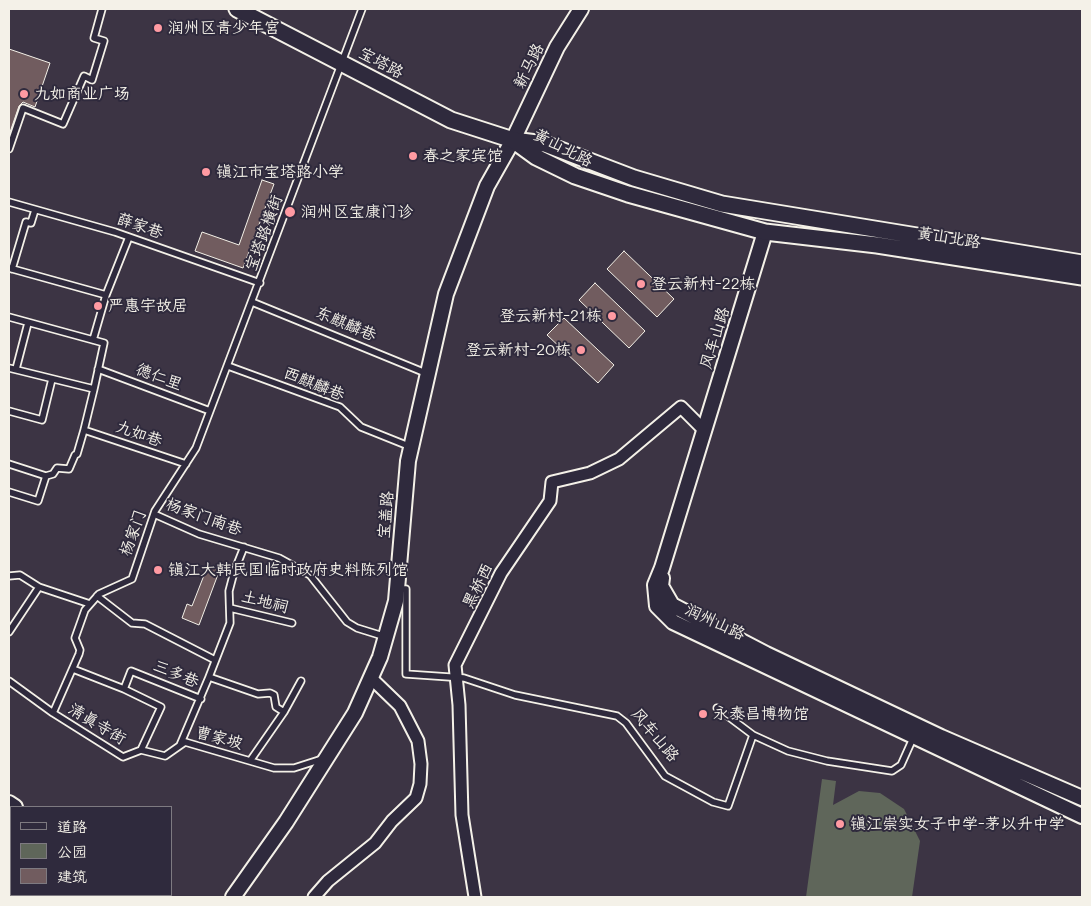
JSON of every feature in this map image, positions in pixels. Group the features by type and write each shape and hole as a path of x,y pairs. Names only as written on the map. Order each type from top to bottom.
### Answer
{"main road":[{"name":"宝塔路","path":"237,9 451,120 513,140"},
{"name":"黄山北路","path":"513,140 536,157 575,176 765,232 877,245 1082,277"},
{"name":"黄山北路","path":"513,140 545,144 634,178 722,204 1082,263"}],"street":[{"name":"新马路","path":"513,140 557,47 581,9"},
{"name":"宝盖路","path":"233,897 286,822 355,713 380,657 396,602 412,447 446,294 487,186 513,140"},
{"name":"风车山路","path":"662,568 765,232"},
{"name":"黑桥西","path":"475,897 462,815 459,705 455,665 501,573 550,501 552,482 590,473 619,459 681,406 705,431"},
{"name":"润州山路","path":"662,568 661,586 672,605 1082,816"},
{"path":"314,897 328,881 374,843 392,821 416,798 420,784 421,764 418,741 409,727 400,706 371,678"},
{"name":"润州山路","path":"917,731 1082,798"}],"lane":[{"path":"9,149 23,108 63,124 84,76 92,80 104,41 94,38 102,9"},
{"name":"宝塔路横街","path":"186,464 196,448 228,366 362,9"},
{"name":"薛家巷","path":"9,202 128,236 260,282"},
{"path":"35,210 31,223 26,222 10,268 106,295"},
{"path":"93,340 106,295 128,236"},
{"name":"东麒麟巷","path":"252,302 428,374"},
{"path":"9,317 104,343 84,430 77,454 75,454 69,469 57,468 52,474 46,476 9,464"},
{"path":"16,370 28,323"},
{"name":"西麒麟巷","path":"228,366 340,407 361,427 412,447"},
{"path":"9,368 94,389"},
{"name":"德仁里","path":"98,369 210,411"},
{"path":"9,412 42,420 52,379"},
{"name":"九如巷","path":"84,430 186,464"},
{"name":"杨家门","path":"53,713 80,650 76,643 76,635 85,610 96,596 104,590 132,579 154,514 186,464"},
{"path":"9,492 38,501 46,476"},
{"name":"杨家门南巷","path":"154,514 199,534 244,547"},
{"path":"244,547 279,558 310,575 347,622 357,628 386,637"},
{"name":"曹家坡","path":"179,746 201,699 230,623 229,591 244,547"},
{"path":"9,576 20,575 39,587 90,604"},
{"path":"9,632 39,587"},
{"name":"风车山路","path":"397,589 406,589 406,674 455,676 515,695 617,716 626,723 665,776 713,802 728,806 753,735"},
{"path":"96,596 132,623 146,624 215,660"},
{"name":"土地祠","path":"230,608 292,623"},
{"path":"73,669 124,689 161,707 141,750"},
{"name":"三多巷","path":"124,689 131,671 201,699"},
{"path":"209,677 258,694 270,693 274,695 276,707 284,712"},
{"name":"清真寺街","path":"9,681 53,713 123,757 141,750 165,756 179,746"},
{"name":"曹家坡","path":"250,761 284,712 301,681"},
{"path":"717,708 753,735 788,751 826,761 892,771 901,765 917,731"},
{"name":"曹家坡","path":"179,746 185,742 274,768 294,768 327,757"}],"green space":[{"path":"822,779 836,781 833,805 859,791 880,793 904,809 920,841 912,897 806,897"}],"building":[{"name":"九如商业广场","path":"9,49 50,63 35,107 23,102 19,106 9,135"},
{"path":"262,180 274,184 243,268 195,251 202,232 239,245"},
{"name":"登云新村-22栋","path":"624,251 674,299 657,317 607,269"},
{"name":"登云新村-21栋","path":"595,283 645,331 629,348 579,300"},
{"name":"登云新村-20栋","path":"564,318 614,365 598,383 547,335"},
{"path":"208,565 220,569 199,625 182,618 187,604 192,606"}],"place":[{"name":"润州区青少年宫","path":"158,28"},
{"name":"九如商业广场","path":"24,94"},
{"name":"春之家宾馆","path":"413,156"},
{"name":"镇江市宝塔路小学","path":"206,172"},
{"name":"润州区宝康门诊","path":"290,212"},
{"name":"登云新村-22栋","path":"641,284"},
{"name":"严惠宇故居","path":"98,306"},
{"name":"登云新村-21栋","path":"612,316"},
{"name":"登云新村-20栋","path":"581,350"},
{"name":"镇江大韩民国临时政府史料陈列馆","path":"158,570"},
{"name":"永泰昌博物馆","path":"703,714"},
{"name":"镇江崇实女子中学-茅以升中学","path":"840,824"}]}
